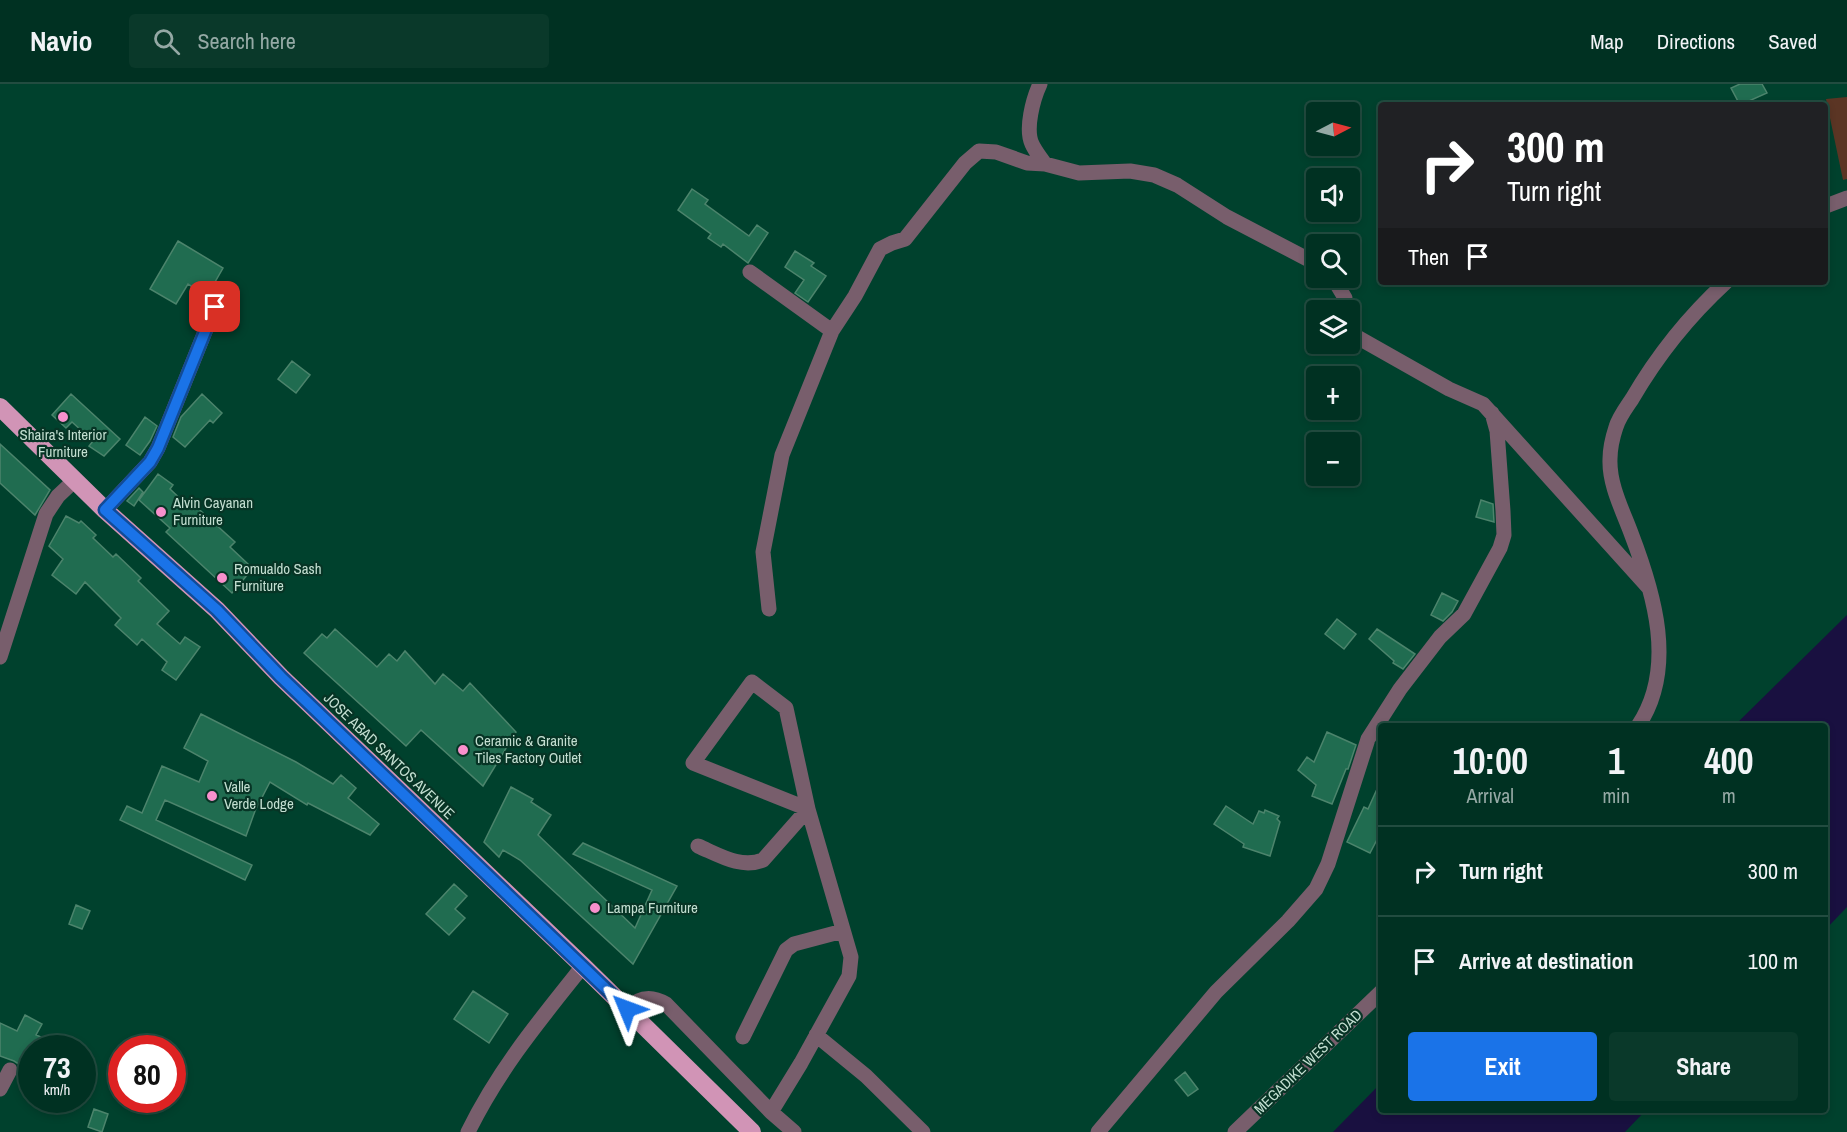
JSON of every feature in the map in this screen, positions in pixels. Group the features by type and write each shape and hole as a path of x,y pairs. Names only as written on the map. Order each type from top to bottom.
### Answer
{"highway":[{"name":"JOSE ABAD SANTOS AVENUE","path":"0,407 105,510 217,610 281,677 583,966 752,1132"}],"street":[{"path":"1040,84 1030,128 1031,143 1045,164"},
{"path":"769,609 763,552 782,455 832,331 855,296 880,249 905,239 965,163 979,151 996,152 1027,163 1045,164 1079,173 1130,171 1154,175 1177,185 1227,217 1306,258"},
{"path":"1828,206 1847,198"},
{"path":"750,272 832,331"},
{"path":"1640,723 1647,713 1656,684 1661,655 1644,565 1611,474 1610,458 1616,426 1645,376 1698,308 1723,285"},
{"path":"105,510 150,462 158,448 215,307"},
{"path":"1360,339 1449,389 1483,404 1650,589"},
{"path":"1378,723 1400,689 1440,637 1464,614 1500,548 1504,535 1503,511 1497,431 1492,413"},
{"path":"0,657 46,514 58,496 75,480"},
{"path":"771,1112 849,976 851,957 808,809 786,708 752,682 693,763 808,809"},
{"path":"1098,1132 1216,992 1288,921 1316,889 1328,864 1368,739 1378,723"},
{"path":"698,846 739,863 754,864 763,860 808,809"},
{"path":"743,1037 786,950 794,944 843,931"},
{"path":"468,1132 485,1097 521,1043 583,966"},
{"name":"MEGADIKE WEST ROAD","path":"1236,1132 1378,995"},
{"path":"627,1009 640,999 650,998 666,1004 771,1112 794,1132"},
{"path":"816,1035 866,1076 923,1132"},
{"path":"0,1089 10,1070"}],"shaded area":[{"path":"1847,97 1847,179 1843,180 1828,102 1826,99"},
{"path":"1847,615 1847,907 1828,927 1828,723 1737,723"},
{"path":"1378,1086 1378,1113 1643,1113 1625,1132 1333,1132"}],"building":[{"path":"1740,84 1762,84 1767,93 1747,102 1738,102 1731,88"},
{"path":"692,189 708,200 705,204 749,236 757,225 768,233 748,263 723,244 721,247 708,238 711,234 678,210"},
{"path":"178,241 223,268 207,296 188,284 176,304 150,289"},
{"path":"795,251 814,263 811,266 826,276 808,302 795,293 804,280 785,267"},
{"path":"292,361 310,375 296,393 278,379"},
{"path":"71,394 120,439 104,456 89,446 93,441 72,422 66,428 52,415"},
{"path":"202,394 222,413 213,423 210,420 185,447 173,437 181,417"},
{"path":"145,417 157,426 140,455 126,445"},
{"path":"0,444 50,490 35,515 0,483"},
{"path":"158,474 173,485 170,489 189,507 192,503 235,542 230,547 248,564 243,570 248,574 232,593 166,532 170,528 139,500"},
{"path":"139,488 143,492 134,506 127,501"},
{"path":"1481,500 1493,504 1494,522 1476,517"},
{"path":"66,516 79,523 81,521 96,535 93,538 113,557 116,554 141,578 138,581 169,611 157,624 180,644 185,637 200,647 176,680 162,670 167,662 142,639 137,645 115,625 121,618 85,582 76,594 52,575 63,559 49,546"},
{"path":"1442,593 1458,601 1443,621 1431,615"},
{"path":"1337,619 1356,634 1344,649 1325,634"},
{"path":"335,629 377,667 389,654 397,661 405,651 435,684 443,674 463,691 470,683 516,732 483,786 421,730 406,746 304,653 322,634 327,638"},
{"path":"1377,629 1415,654 1403,669 1393,663 1394,661 1369,639"},
{"path":"201,714 296,762 333,784 341,775 356,788 348,798 379,824 370,835 308,803 307,805 270,782 255,811 246,836 165,800 156,820 252,865 245,880 120,820 127,806 142,813 162,766 199,782 208,761 184,748"},
{"path":"1327,732 1356,745 1332,804 1312,796 1316,785 1298,770 1307,757 1314,762"},
{"path":"511,787 533,799 531,802 551,815 538,835 635,928 652,890 573,854 583,843 677,886 633,964 520,860 503,850 499,857 484,842"},
{"path":"1378,787 1378,838 1370,853 1347,842 1364,807 1368,809"},
{"path":"1226,806 1253,824 1259,811 1264,813 1265,810 1279,816 1277,819 1280,822 1270,856 1243,847 1244,844 1214,824"},
{"path":"454,884 467,896 455,909 465,918 449,935 426,914"},
{"path":"76,905 90,911 82,929 69,924"},
{"path":"473,991 508,1014 489,1043 454,1019"},
{"path":"25,1015 42,1024 36,1035 18,1035 18,1064 0,1056 0,1023 17,1031"},
{"path":"1185,1072 1198,1089 1188,1096 1175,1080"},
{"path":"96,1110 108,1114 102,1132 88,1127"}],"place":[{"name":"Shaira's Interior Furniture","path":"63,417"},
{"name":"Alvin Cayanan Furniture","path":"161,512"},
{"name":"Romualdo Sash Furniture","path":"222,578"},
{"name":"Ceramic & Granite Tiles Factory Outlet","path":"463,750"},
{"name":"Valle Verde Lodge","path":"212,796"},
{"name":"Lampa Furniture","path":"595,908"}],"route":[{"path":"215,307 158,448 150,462 105,510 217,610 281,677 627,1009"}]}
